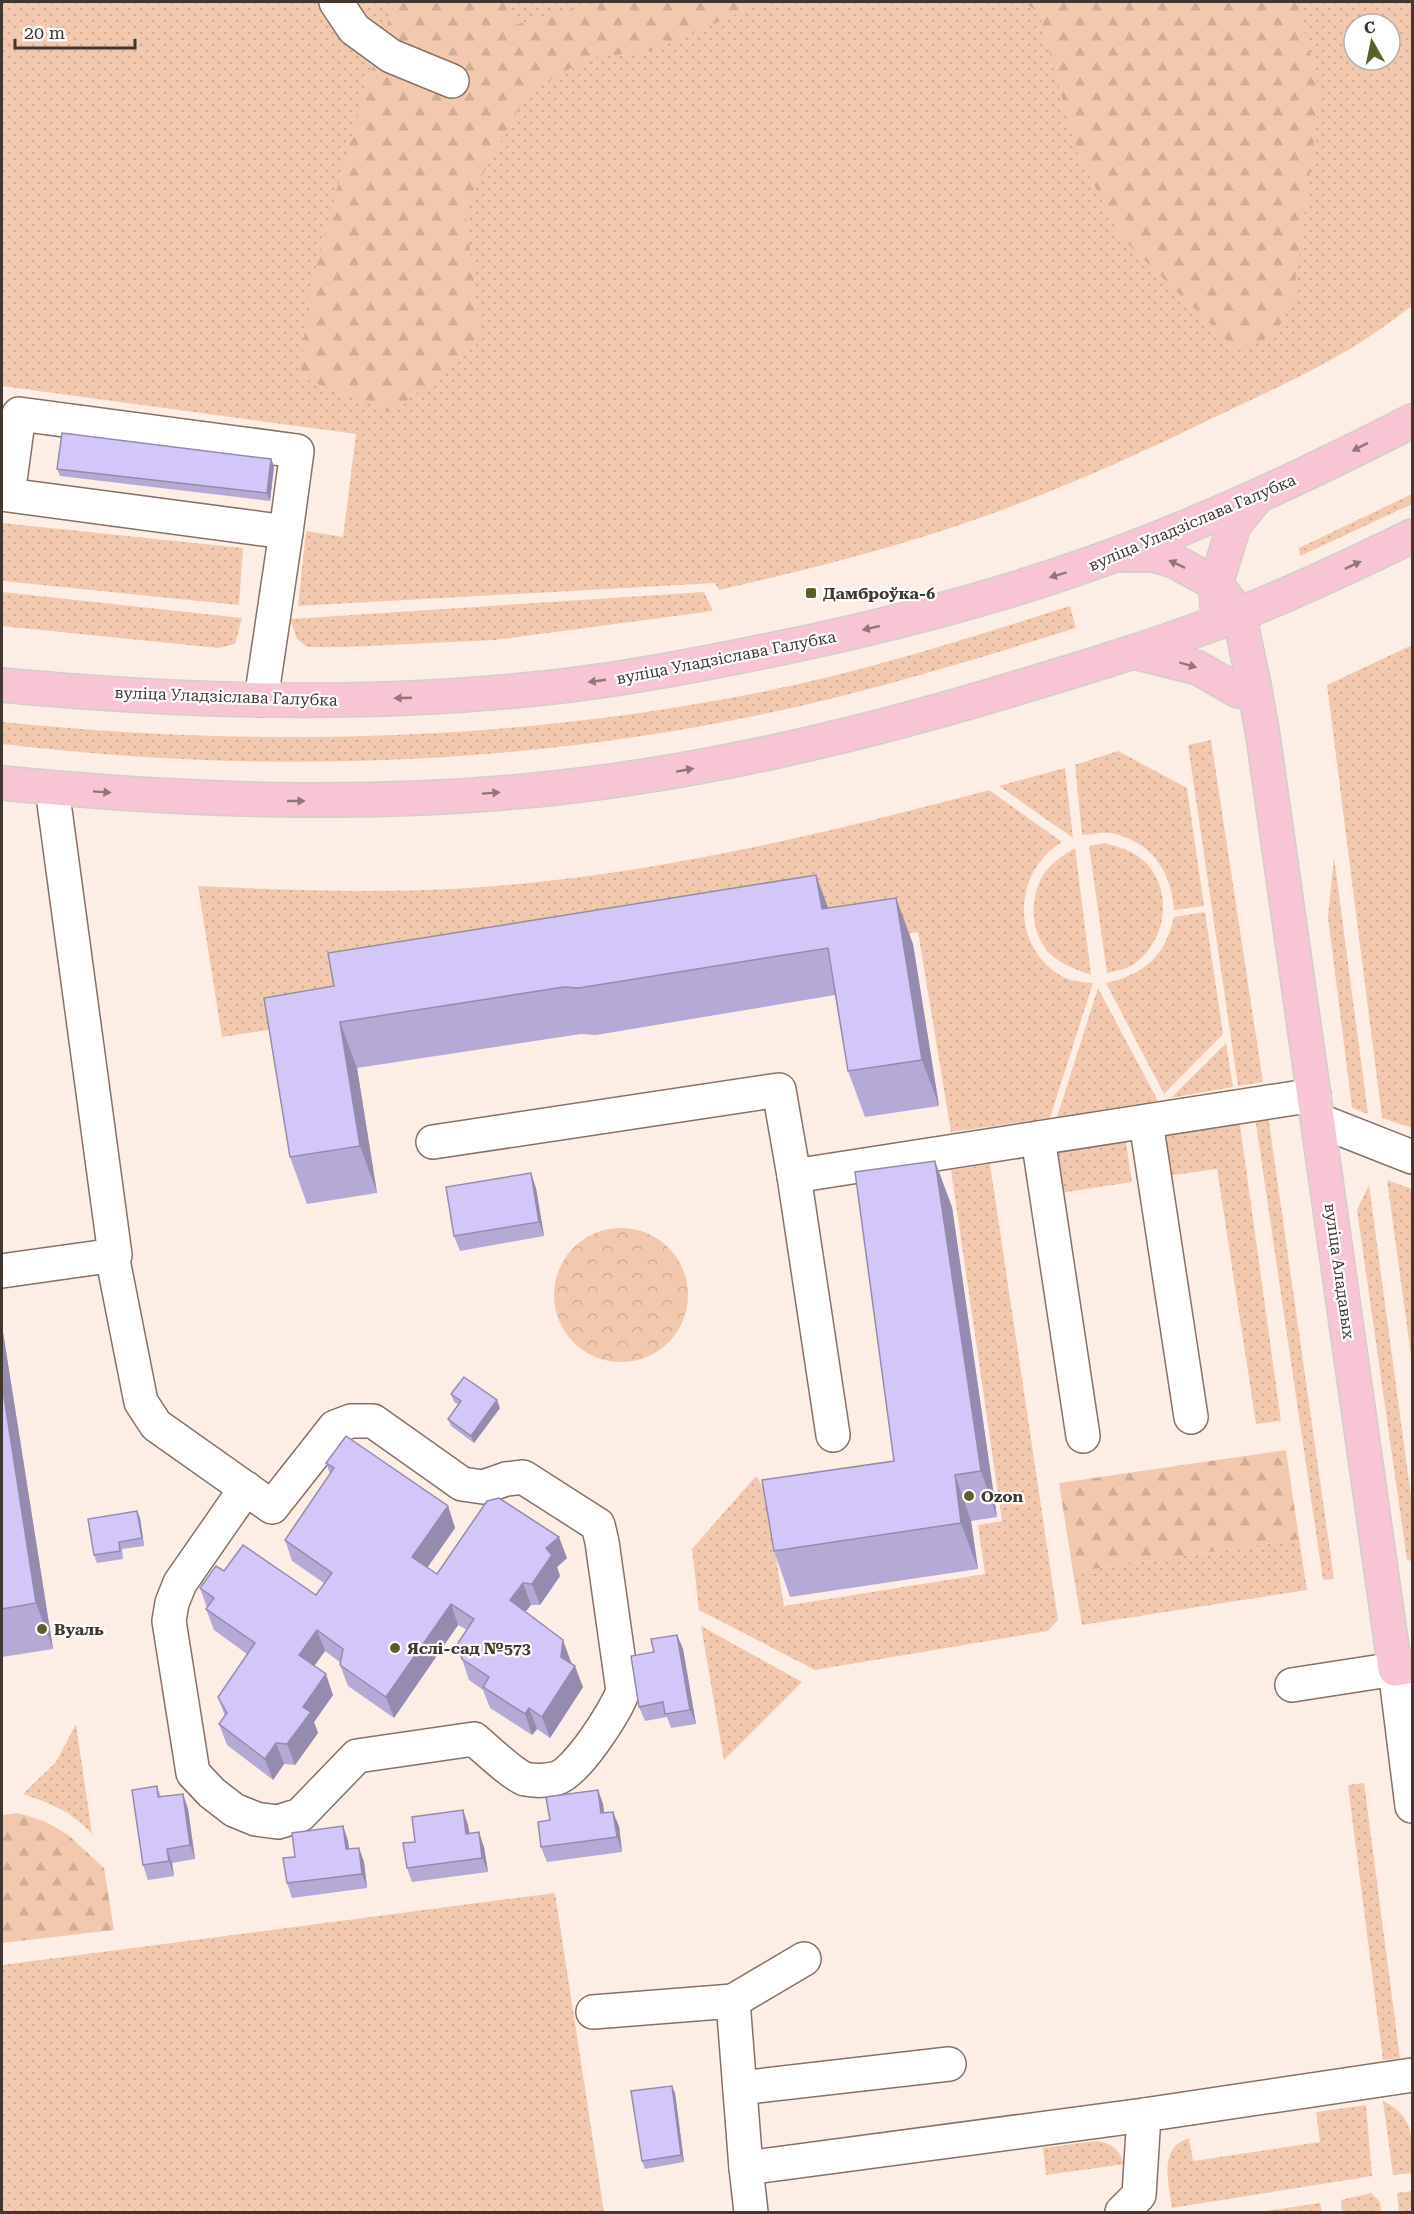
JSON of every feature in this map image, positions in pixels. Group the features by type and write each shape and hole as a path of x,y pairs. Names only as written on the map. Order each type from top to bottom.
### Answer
{"main road":[{"name":"вуліца Уладзіслава Галубка","path":"2,685 54,690 261,700 427,697 515,691 602,680 704,663 855,632 920,616 986,598 1113,556 1257,497 1413,421"},
{"path":"1216,584 1234,525 1257,497"},
{"path":"2,783 155,796 342,801 491,794 605,782 697,768 782,751 861,731 982,698 1134,652 1299,589 1413,536"},
{"name":"вуліца Аладавых","path":"1113,556 1138,553 1154,555 1174,561 1216,584 1254,685 1316,1108 1404,1667"},
{"name":"вуліца Аладавых","path":"1228,618 1238,691 1263,736"},
{"path":"1134,652 1198,668 1238,691"}],"street":[{"path":"336,2 354,29 391,56 452,81"},
{"path":"261,700 286,532 297,451 19,414 8,495 286,532"},
{"path":"2,1271 115,1255 52,788"},
{"path":"433,1142 779,1090 833,1435"},
{"path":"794,1176 1146,1122 1316,1108 1413,1157"},
{"path":"1146,1122 1191,1417"},
{"path":"1038,1138 1083,1436"},
{"path":"112,1255 141,1402 156,1425 246,1488 272,1507 335,1427 351,1421 373,1421 462,1484 483,1487 506,1479 523,1477 598,1525 623,1691 618,1706 572,1769 558,1778 540,1780 524,1778 474,1739 357,1756 300,1815 278,1822 256,1819 234,1810 212,1793 194,1773 169,1622 172,1603 180,1583 246,1488"},
{"path":"1292,1685 1404,1667"},
{"name":"вуліца Аладавых","path":"1404,1667 1413,1806"},
{"path":"593,2012 733,2001 804,1959"},
{"path":"733,2001 751,2212"},
{"path":"740,2088 949,2064"},
{"path":"746,2168 1144,2115 1413,2075"},
{"path":"1122,2212 1139,2195 1144,2115"}],"green space":[{"path":"2,2 1412,2 1412,306 1360,342 1319,366 1124,460 1062,486 1000,511 907,542 719,590 715,583 298,606 306,531 343,537 356,434 2,386"},
{"path":"395,2 510,2 515,25 598,2 765,2 649,51 589,58 528,92 465,207 481,341 392,413 300,377 309,292 361,101"},
{"path":"1024,2 1298,2 1320,94 1293,303 1274,335 1236,349 1121,237 1076,150 1039,13"},
{"path":"1412,494 1412,504 1300,556 1299,548"},
{"path":"2,523 243,548 239,605 2,581"},
{"path":"2,592 242,618 235,644 218,648 2,626"},
{"path":"704,592 713,611 495,640 307,647 297,639 290,619"},
{"path":"1070,606 1076,628 916,676 835,698 754,716 661,733 567,746 473,755 285,762 96,754 2,744 2,722 98,730 289,737 481,730 576,721 671,708 804,683 919,653"},
{"path":"1412,645 1412,1128 1382,1118 1327,685"},
{"path":"1211,740 1263,1082 1238,1086 1188,745"},
{"path":"1118,751 1187,788 1204,906 1174,910 1169,883 1164,871 1157,860 1137,843 1111,833 1082,835 1075,765"},
{"path":"1065,768 1073,838 999,786"},
{"path":"989,790 1062,842 1046,855 1034,870 1027,888 1024,907 1026,926 1032,944 1042,960 1058,974 1070,980 1093,983 1050,1118 951,1132 918,932 222,1037 198,886 389,891 521,884 589,876 656,866 790,839"},
{"path":"1105,843 1134,854 1153,871 1159,884 1163,912 1155,939 1147,952 1130,966 1107,973 1089,846"},
{"path":"1075,848 1091,975 1054,958 1043,946 1035,927 1034,905 1038,884 1050,867"},
{"path":"1334,857 1368,1114 1352,1108 1328,917"},
{"path":"1205,912 1223,1034 1164,1094 1106,983 1132,974 1151,961 1165,942 1174,917"},
{"path":"1098,988 1158,1101 1057,1117"},
{"path":"1226,1043 1233,1087 1171,1098"},
{"path":"1267,1108 1334,1579 1323,1580 1254,1110"},
{"path":"1239,1118 1281,1421 1256,1424 1217,1169 1166,1176 1159,1130"},
{"path":"1125,1136 1132,1182 1054,1194 1048,1148"},
{"path":"990,1164 1058,1620 1048,1631 815,1670 699,1610 692,1549 756,1476 765,1490 784,1606 985,1574 978,1525 1002,1521 951,1170"},
{"path":"1387,1180 1412,1189 1412,1363"},
{"path":"1369,1185 1412,1504 1412,1561 1407,1560 1357,1210"},
{"path":"621,1228 646,1234 668,1248 682,1270 688,1295 682,1320 668,1342 646,1356 621,1362 596,1356 574,1342 560,1320 554,1295 560,1270 574,1248 596,1234"},
{"path":"1286,1450 1299,1539 1073,1572 1059,1483"},
{"path":"1299,1539 1307,1590 1082,1625 1073,1572"},
{"path":"701,1626 802,1682 724,1760"},
{"path":"76,1724 92,1834 76,1819 60,1809 23,1794 56,1762"},
{"path":"1364,1783 1400,2058 1383,2060 1348,1785"},
{"path":"18,1813 44,1821 67,1834 104,1868 114,1930 2,1943 2,1815"},
{"path":"555,1893 604,2212 2,2212 2,1965"},
{"path":"1383,2101 1401,2113 1410,2130 1412,2173 1393,2175"},
{"path":"1366,2105 1372,2176 1172,2208 1168,2167 1171,2152 1180,2142 1189,2138 1193,2161 1320,2142 1316,2112"},
{"path":"1097,2141 1107,2143 1114,2148 1125,2164 1046,2175 1043,2148"},
{"path":"1412,2191 1412,2212 1399,2212 1397,2193"},
{"path":"1371,2193 1380,2202 1381,2212 1342,2212 1341,2200"},
{"path":"1320,2203 1322,2212 1259,2212"}],"building":[{"path":"62,433 271,459 267,493 57,469"},
{"path":"816,875 822,909 896,898 922,1060 848,1071 828,948 579,988 564,987 340,1022 360,1146 290,1157 264,998 334,986 328,953"},
{"path":"935,1161 981,1471 955,1475 961,1523 774,1551 762,1480 894,1461 855,1172"},
{"path":"531,1173 539,1222 454,1236 446,1187"},
{"path":"464,1377 497,1400 471,1436 448,1419 461,1401 451,1394"},
{"path":"2,1384 36,1603 2,1609"},
{"path":"346,1436 448,1506 412,1557 437,1574 487,1501 499,1498 559,1537 546,1548 552,1555 532,1584 523,1583 510,1600 563,1640 561,1657 575,1666 542,1717 529,1708 525,1714 483,1687 489,1677 462,1659 458,1643 474,1619 451,1604 386,1697 340,1665 343,1649 317,1630 299,1655 326,1674 303,1707 311,1712 287,1744 276,1743 265,1759 219,1724 227,1713 218,1697 255,1643 206,1609 214,1598 200,1588 216,1566 224,1571 243,1545 316,1595 332,1573 285,1540 334,1468 326,1463"},
{"path":"137,1511 142,1538 119,1542 120,1551 94,1555 88,1519"},
{"path":"677,1635 690,1710 665,1714 663,1702 639,1707 631,1656 654,1652 651,1639"},
{"path":"157,1786 158,1797 183,1794 190,1845 167,1849 169,1861 143,1865 132,1790"},
{"path":"598,1790 601,1813 613,1812 617,1837 541,1847 538,1822 550,1820 546,1797"},
{"path":"463,1810 466,1834 479,1832 482,1858 407,1868 403,1843 415,1842 412,1817"},
{"path":"343,1826 346,1849 359,1848 362,1874 287,1883 283,1858 295,1857 292,1833"},
{"path":"672,2086 681,2155 642,2161 631,2091"}],"place":[{"name":"Дамброўка-6","path":"811,593"},
{"name":"Ozon","path":"969,1496"},
{"name":"Вуаль","path":"42,1629"},
{"name":"Яслі-сад №573","path":"395,1648"}]}
